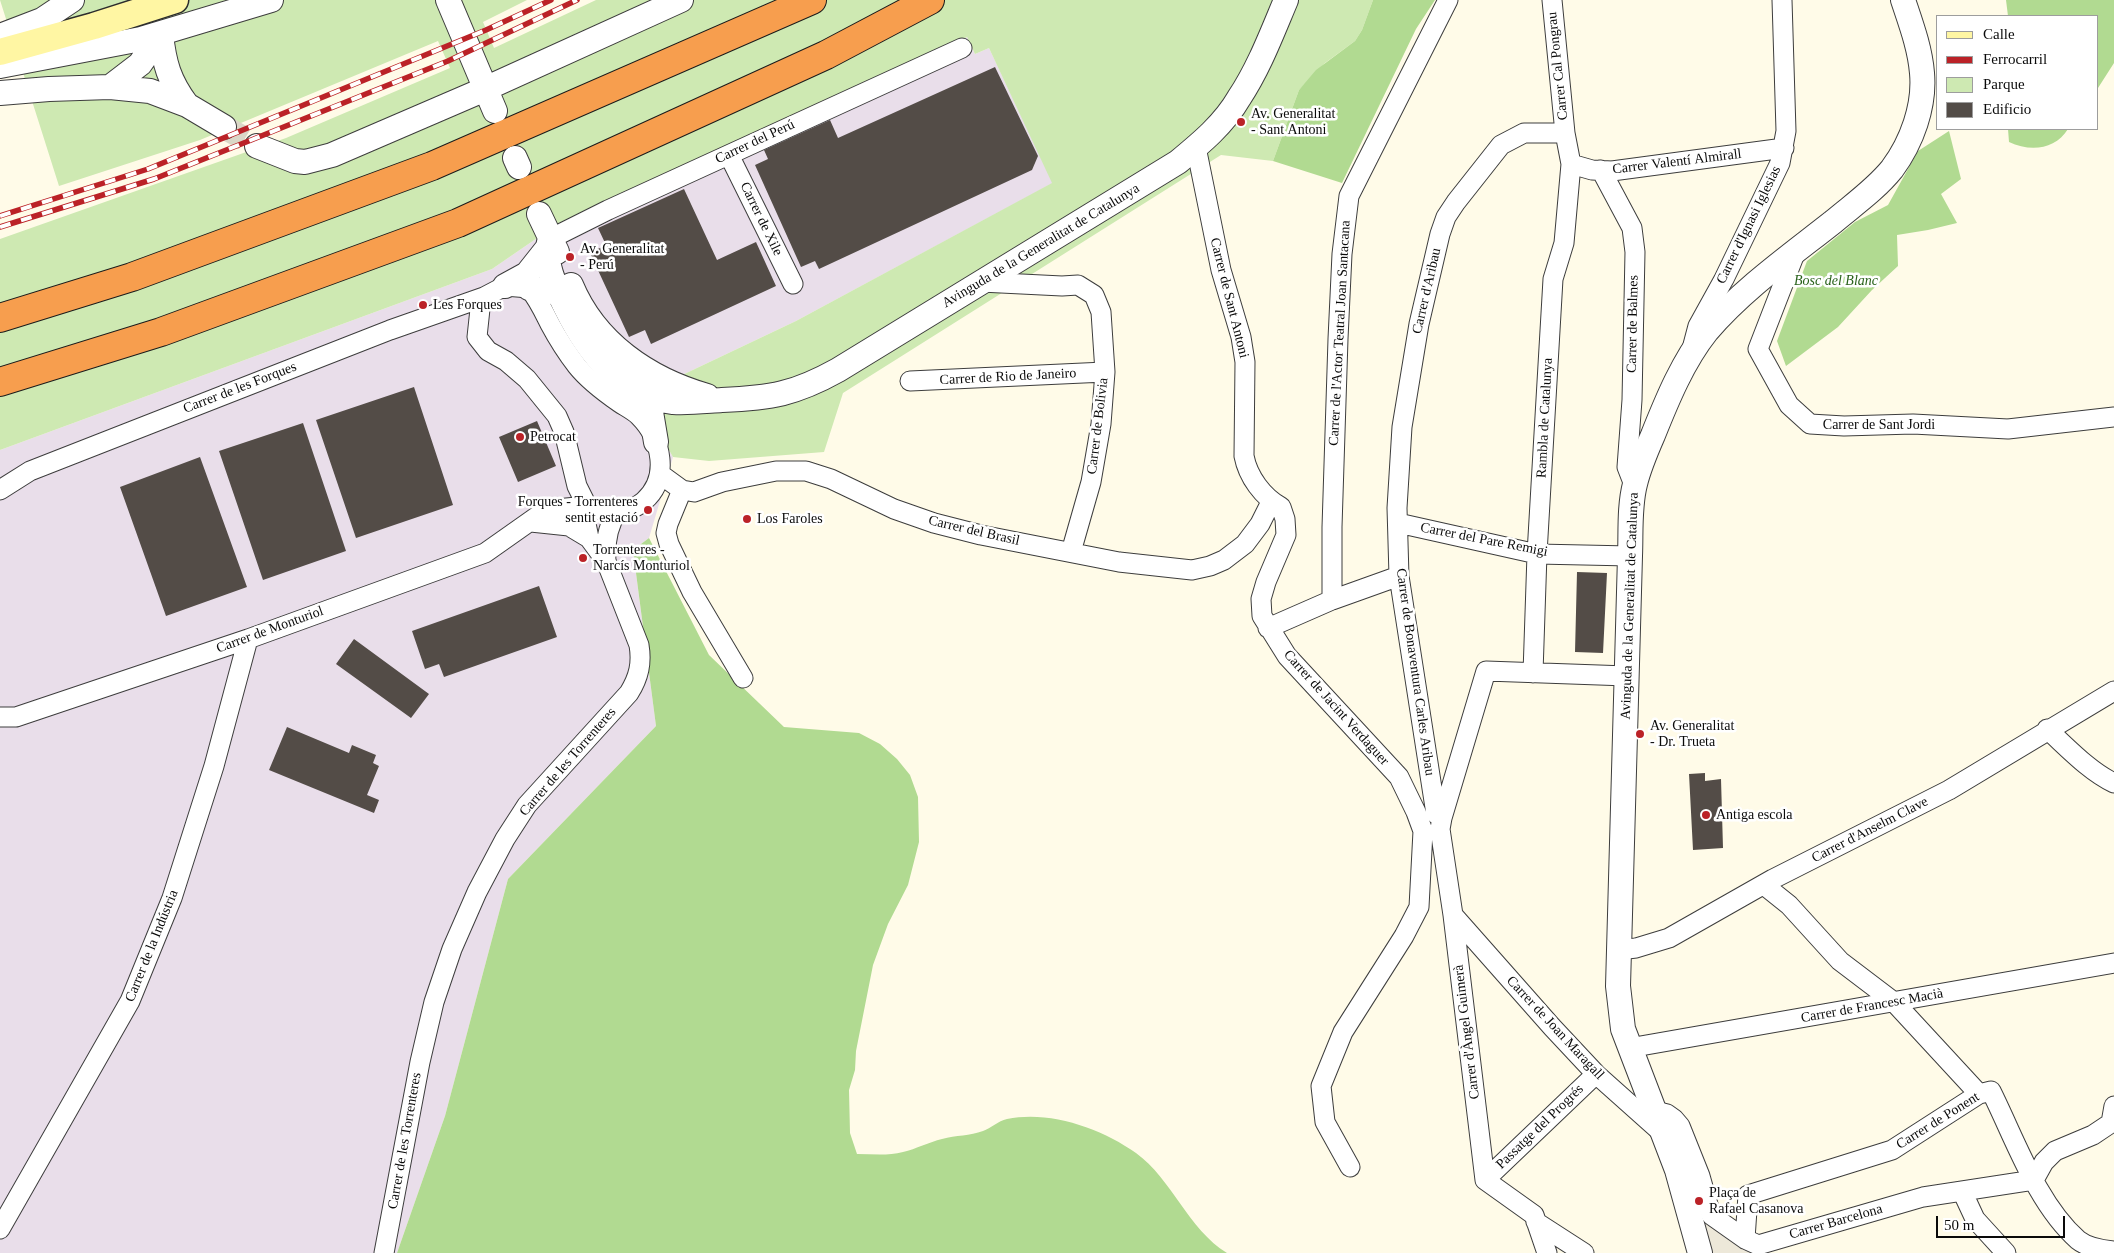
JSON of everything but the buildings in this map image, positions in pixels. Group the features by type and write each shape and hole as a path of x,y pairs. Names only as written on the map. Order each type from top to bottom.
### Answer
{"highway":[{"path":"0,318 132,277 432,166 812,0"},
{"path":"0,382 161,332 458,223 826,55 930,0"}],"main road":[{"path":"0,52 94,26 175,0"}],"street":[{"path":"0,36 42,20 72,0"},
{"path":"0,66 71,54 161,34 271,0"},
{"path":"448,0 495,111"},
{"path":"257,146 295,161 313,160 376,137 681,0"},
{"name":"Avinguda de la Generalitat de Catalunya","path":"548,245 559,293 576,328 590,351 601,364 619,378 648,395 661,400 682,402 768,398 814,383 1137,189 1196,148 1213,131 1239,99 1258,64 1286,0"},
{"name":"Carrer de l'Actor Teatral Joan Santacana","path":"1332,600 1332,527 1338,339 1342,254 1349,196 1448,0"},
{"name":"Carrer Cal Pongrau","path":"1552,0 1565,132"},
{"name":"Carrer d'Ignasi Iglesias","path":"1692,354 1698,326 1724,279 1772,181 1784,148 1786,131 1782,0"},
{"name":"Avinguda de la Generalitat de Catalunya","path":"1700,1253 1677,1170 1629,1048 1619,1009 1630,556 1634,484 1666,404 1692,354 1706,332 1723,314 1796,251 1873,189 1892,168 1905,148 1916,124 1921,103 1922,74 1917,43 1903,0"},
{"path":"110,87 140,64 161,34"},
{"path":"161,34 167,72 175,89 187,105"},
{"name":"Carrer del Perú","path":"548,245 608,210 962,48"},
{"path":"0,93 110,87 150,91 187,105 224,127"},
{"path":"1565,132 1570,164"},
{"name":"Carrer d'Aribau","path":"1398,523 1396,508 1406,399 1424,304 1446,216 1501,145 1524,133 1565,132"},
{"name":"Carrer de Sant Antoni","path":"1196,148 1221,270 1241,337 1245,362 1245,464 1253,479 1271,502"},
{"name":"Carrer Valentí Almirall","path":"1570,164 1601,170 1622,169 1784,148"},
{"name":"Carrer de Xile","path":"729,154 793,284"},
{"name":"Rambla de Catalunya","path":"1533,673 1537,554 1554,279 1564,243 1570,164"},
{"name":"Carrer de Balmes","path":"1601,170 1632,228 1635,252 1632,400 1627,467 1634,484"},
{"path":"505,286 527,274 548,245 539,214"},
{"name":"Avinguda de la Generalitat de Catalunya","path":"548,245 562,260 573,289 589,317 605,337 640,367 686,390 723,400"},
{"name":"Carrer de Sant Jordi","path":"1796,251 1758,348 1789,405 1810,424 1844,426 1914,424 2008,429 2114,417"},
{"name":"Carrer de Bolivia","path":"981,282 1078,285 1094,294 1102,312 1105,372 1101,424 1091,482 1071,552"},
{"path":"505,286 559,293 568,297 595,334 605,337"},
{"name":"Carrer de les Forques","path":"0,490 39,468 390,330 484,297 505,286"},
{"path":"529,288 555,334 577,366 596,386 638,415 656,442"},
{"path":"484,297 480,309 477,337 488,351 506,361 527,379 557,416 564,432 577,486 587,506 602,512 629,510 644,502 652,493 660,474 661,460 648,395 640,367"},
{"name":"Carrer de Rio de Janeiro","path":"910,381 1105,372"},
{"path":"656,442 670,416 682,402"},
{"name":"Carrer del Brasil","path":"682,490 694,492 722,482 776,471 806,471 831,479 894,509 934,523 981,536 1119,562 1192,570 1210,566 1224,560 1245,544 1260,524 1271,502"},
{"path":"660,474 682,490 668,524 666,533 669,544 692,592 743,678"},
{"name":"Carrer de Jacint Verdaguer","path":"1271,502 1280,507 1285,520 1286,535 1266,582 1261,599 1262,616 1268,628 1287,656 1399,777 1416,812 1435,826 1419,907 1404,936 1343,1032 1321,1086 1325,1122 1350,1167"},
{"name":"Carrer de Monturiol","path":"0,717 16,717 248,639 485,553 546,510 587,506"},
{"name":"Carrer de les Torrenteres","path":"384,1253 420,1062 434,1002 452,949 477,892 505,839 527,805 605,720 636,682 640,664 639,645 606,561 589,538 585,520 587,506"},
{"name":"Carrer de les Torrenteres","path":"606,561 607,534 611,521 617,512"},
{"path":"531,522 569,526 589,538"},
{"name":"Carrer del Pare Remigi","path":"1398,523 1537,554 1630,556"},
{"name":"Carrer de Bonaventura Carles Aribau","path":"1398,523 1399,576 1436,814 1435,826"},
{"path":"1268,628 1332,600 1399,576"},
{"name":"Carrer de la Indústria","path":"0,1229 130,1001 172,898 214,766 248,639"},
{"path":"1435,826 1486,670 1627,676"},
{"name":"Carrer d'Anselm Clave","path":"1619,950 1636,948 1669,938 1764,885 1949,790 2114,691"},
{"path":"2048,729 2072,753 2104,778 2114,783"},
{"name":"Carrer d'Àngel Guimerà","path":"1435,826 1454,915 1485,1180"},
{"path":"1764,885 1789,904 1840,961 1894,1002 1979,1094"},
{"name":"Carrer de Joan Maragall","path":"1454,915 1552,1027 1596,1074 1664,1134"},
{"name":"Carrer de Francesc Macià","path":"1629,1048 2114,963"},
{"name":"Passatge del Progrés","path":"1485,1180 1596,1074"},
{"name":"Carrer de Ponent","path":"1745,1239 1748,1195 1892,1150 1979,1094 1991,1091 2034,1180"},
{"name":"Carrer Barcelona","path":"1654,1111 1674,1118 1680,1126 1700,1176 1711,1215 1745,1239 1758,1245 1923,1197 2034,1180"},
{"path":"2113,1117 2093,1135 2055,1151 2044,1162 2034,1180 2052,1211 2079,1240 2103,1251 2114,1251"},
{"path":"1485,1180 1534,1216 1548,1253"},
{"path":"1962,1191 1975,1219 2006,1253"},
{"path":"1536,1222 1584,1253"}],"shaded area":[{"path":"967,37 975,54 989,48 1053,183 796,321 638,396 673,457 649,538 633,550 656,726 508,879 445,1116 397,1253 0,1253 0,450 492,269 559,223"},
{"name":"Plaça de Rafael Casanova","path":"1676,1140 1712,1222 1757,1253 1710,1253"}],"green space":[{"path":"0,0 527,0 483,22 494,48 596,0 1373,0 1362,30 1355,41 1325,63 1299,90 1273,161 1221,155 843,393 824,452 709,461 673,457 638,396 796,321 1052,183 989,48 975,54 967,37 559,223 492,269 0,450 0,239 286,138 450,68 438,41 200,140 59,186"},
{"path":"1373,0 1435,0 1416,29 1342,183 1273,161 1299,90 1316,70 1355,41 1362,30"},
{"path":"2006,0 2114,0 2114,63 2099,86 2099,15 2008,15"},
{"path":"2008,130 2067,130 2056,141 2042,147 2025,147 2009,142"},
{"name":"Bosc del Blanc","path":"1949,131 1961,179 1941,194 1957,223 1897,235 1898,266 1872,290 1838,327 1786,366 1777,341 1807,261 1855,222 1888,205 1918,151"},
{"path":"649,538 709,655 784,727 859,733 880,744 897,759 910,775 918,797 919,842 908,885 888,924 873,965 856,1051 855,1070 849,1090 850,1133 857,1154 903,1152 942,1139 978,1133 1007,1119 1040,1117 1074,1123 1122,1144 1149,1164 1201,1231 1227,1253 397,1253 445,1116 508,879 656,726 633,550"}],"tunnel":[{"path":"224,127 257,146"}],"railway":[{"path":"0,216 148,169 486,30 551,0"},
{"path":"0,227 154,179 448,61 577,0"}],"place":[{"name":"Av. Generalitat - Sant Antoni","path":"1241,122"},
{"name":"Av. Generalitat - Perú","path":"570,257"},
{"name":"Les Forques","path":"423,305"},
{"name":"Petrocat","path":"520,437"},
{"name":"Forques - Torrenteres sentit estació","path":"648,510"},
{"name":"Los Faroles","path":"747,519"},
{"name":"Torrenteres - Narcís Monturiol","path":"583,558"},
{"name":"Av. Generalitat - Dr. Trueta","path":"1640,734"},
{"name":"Antiga escola","path":"1706,815"},
{"name":"Plaça de Rafael Casanova","path":"1699,1201"}]}
